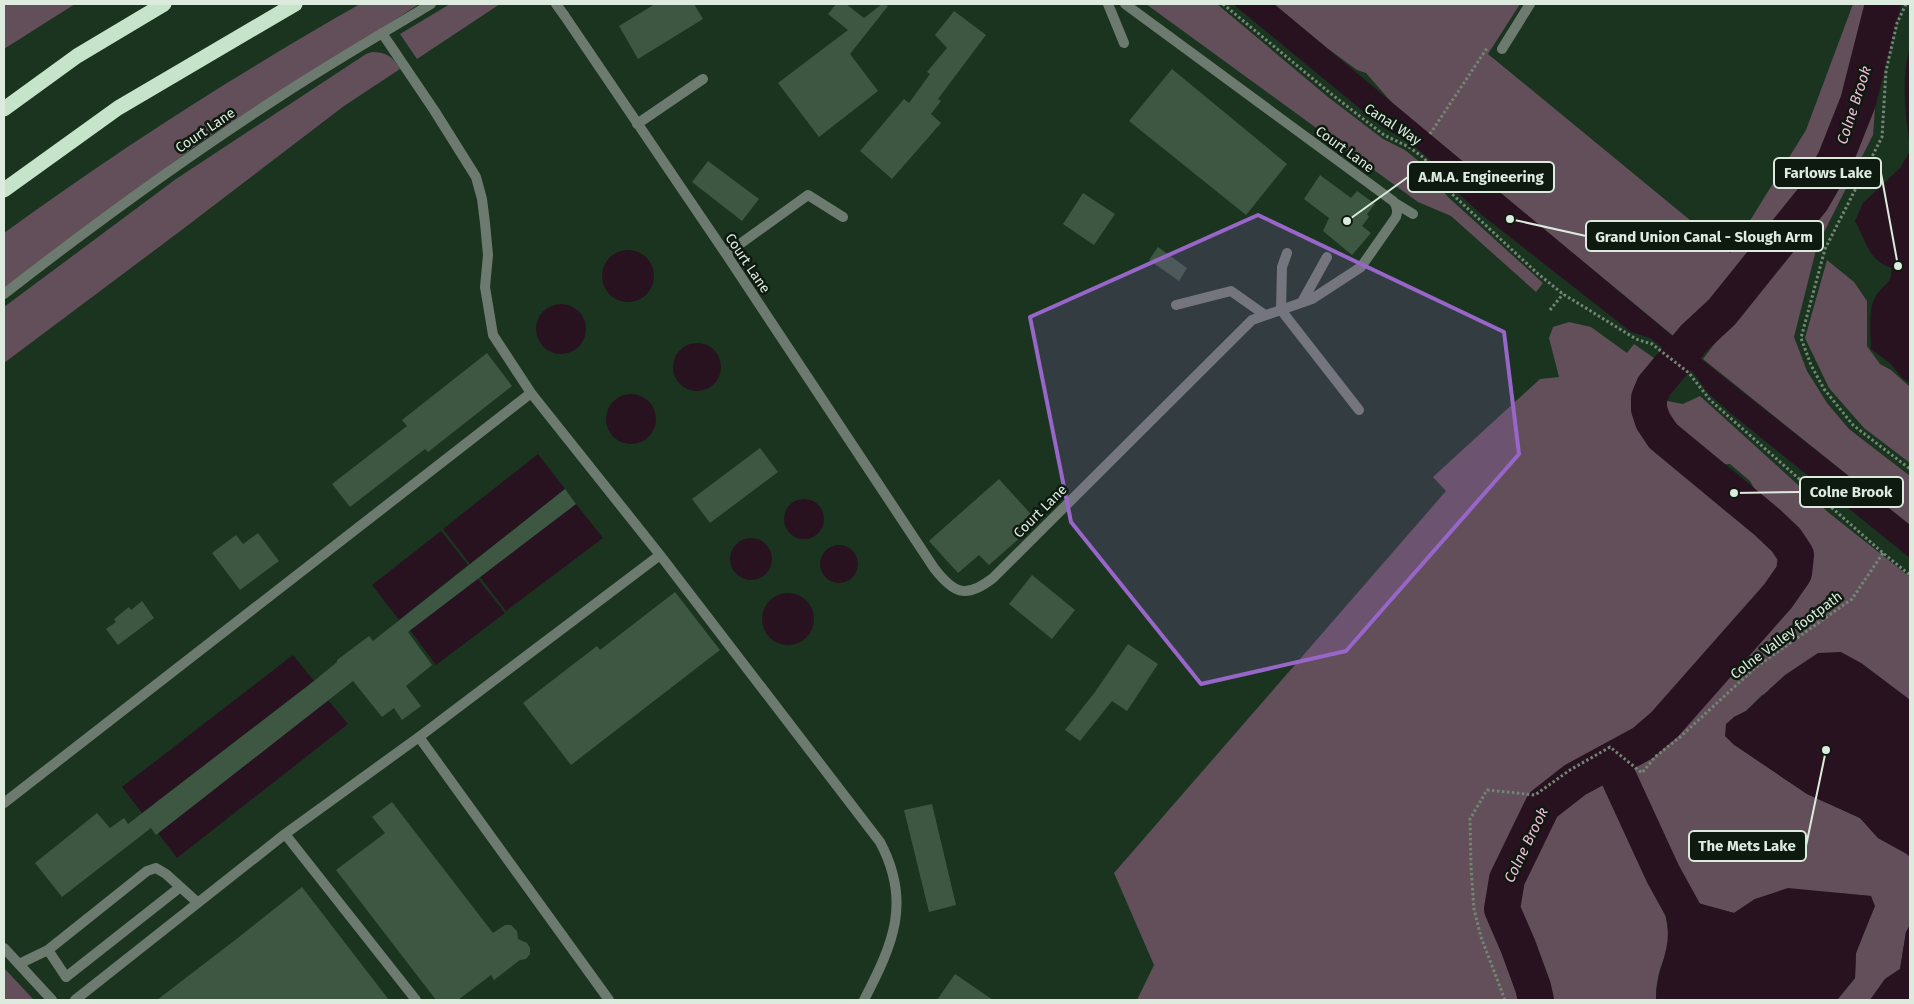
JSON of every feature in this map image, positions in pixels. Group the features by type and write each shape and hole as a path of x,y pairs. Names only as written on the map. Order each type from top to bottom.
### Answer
{"highway":[{"path":"4,109 77,56 164,4"},
{"path":"4,190 118,108 295,4"}],"street":[{"name":"Court Lane","path":"4,294 74,240 196,152 283,94 431,4"},
{"name":"Court Lane","path":"556,4 726,254 934,568 951,587 966,591 981,587 993,578 1252,320 1312,299 1361,267 1396,217 1398,209 1395,203 1125,4"},
{"path":"1108,4 1124,43"},
{"path":"1502,49 1530,4"},
{"path":"382,33 476,177 486,223 488,255 485,287 493,335 531,393 660,555 880,842 888,857 897,897 896,925 889,946 864,1000"},
{"path":"637,124 703,79"},
{"path":"726,254 808,195 843,217"},
{"path":"1395,203 1413,214"},
{"path":"1287,253 1282,267 1281,310 1358,410"},
{"path":"1302,302 1327,257"},
{"path":"1176,305 1230,291 1265,315"},
{"path":"4,803 531,393"},
{"path":"75,1000 285,834 419,737 660,555"},
{"path":"419,737 609,1000"},
{"path":"285,834 416,1000"},
{"path":"19,964 48,950 147,871 156,868 166,874 179,888 197,902"},
{"path":"48,950 66,977 179,888"},
{"path":"4,948 52,1000"}],"path":[{"name":"Canal Way","path":"1223,4 1330,93 1384,134 1409,147 1424,158 1452,194 1537,273 1563,294 1636,339 1652,344 1689,373 1706,396 1910,575"},
{"path":"1906,4 1897,23 1886,71 1882,137 1825,249 1801,338 1811,365 1824,389 1853,425 1910,469"},
{"path":"1430,134 1490,42"},
{"path":"1550,310 1563,294"},
{"name":"Colne Valley footpath","path":"1504,1000 1481,937 1474,909 1470,819 1487,790 1535,795 1570,770 1610,747 1642,773 1655,757 1680,737 1755,668 1852,599 1883,553"}],"highlighted area":[{"path":"1258,215 1504,332 1519,454 1346,651 1201,684 1071,522 1030,317"}],"shaded area":[{"path":"4,4 75,4 4,49"},
{"path":"360,4 419,4 202,141 4,289 4,233 90,172 179,114"},
{"path":"450,4 500,4 417,59 400,34"},
{"path":"1146,4 1217,4 1328,97 1383,139 1405,150 1421,163 1448,197 1543,283 1536,292 1451,216 1418,202"},
{"path":"1233,4 1274,4 1676,339 1910,525 1910,558 1734,416 1708,393 1692,371 1650,338 1631,332 1482,215 1445,181 1429,159 1412,144 1381,126"},
{"path":"1274,4 1520,4 1488,54 1730,253 1806,130 1853,4 1881,4 1848,122 1832,160 1818,186 1801,211 1763,257 1677,339 1394,105 1366,73 1357,70 1327,48"},
{"path":"1910,46 1910,147 1905,109 1905,83"},
{"path":"372,52 389,56 400,69 344,106 4,363 4,307 176,179 366,54"},
{"path":"1866,104 1872,105 1875,108 1873,135 1817,246 1794,337 1807,371 1827,403 1849,429 1910,476 1910,525 1703,359 1772,269 1813,208 1843,156 1859,114"},
{"path":"1910,151 1910,383 1902,378 1891,364 1871,349 1870,321 1872,306 1877,294 1891,277 1891,268 1872,255 1855,221 1863,203 1900,168"},
{"path":"628,250 638,252 646,258 652,266 654,276 652,286 646,294 638,300 628,302 618,300 610,294 604,286 602,276 604,266 610,258 618,252"},
{"path":"1827,260 1854,282 1867,301 1867,346 1880,364 1891,370 1910,387 1910,463 1864,428 1829,388 1805,338"},
{"path":"561,304 579,311 586,329 579,347 561,354 543,347 536,329 543,311"},
{"path":"1569,322 1591,327 1627,353 1634,344 1661,363 1640,392 1645,418 1667,447 1735,499 1784,542 1793,555 1790,573 1664,721 1641,740 1576,775 1542,802 1504,878 1499,909 1530,990 1532,1000 1137,1000 1154,965 1114,873 1446,491 1433,477 1540,379 1559,377 1549,338 1553,327"},
{"path":"697,343 706,345 714,350 719,358 721,367 719,376 714,384 706,389 697,391 688,389 680,384 675,376 673,367 675,358 680,350 688,345"},
{"path":"631,394 649,401 656,419 649,437 631,444 613,437 606,419 613,401"},
{"path":"1700,396 1829,513 1910,577 1910,700 1861,663 1762,695 1746,711 1734,717 1733,744 1807,794 1860,818 1878,838 1910,857 1910,925 1906,932 1900,969 1885,979 1870,1000 1837,1000 1855,978 1856,953 1864,931 1871,896 1836,893 1755,899 1734,913 1694,902 1681,883 1669,874 1616,762 1644,747 1676,718 1774,607 1800,573 1800,551 1785,529 1768,513 1750,481 1730,464 1713,465 1675,442 1662,424 1656,402 1662,400 1683,404"},
{"path":"538,454 565,489 470,564 443,529"},
{"path":"808,499 815,502 821,508 824,519 823,527 815,536 808,539 800,539 793,536 785,527 784,515 787,508 796,500"},
{"path":"576,504 603,538 506,611 480,577"},
{"path":"441,531 468,565 399,620 372,585"},
{"path":"747,538 755,538 766,544 772,559 766,574 755,580 747,580 736,574 730,563 730,555 736,544"},
{"path":"839,545 852,551 858,564 852,577 839,583 826,577 820,564 826,551"},
{"path":"478,579 505,613 436,665 410,630"},
{"path":"783,593 793,593 807,600 814,614 814,624 807,638 793,645 783,645 773,641 766,634 762,624 762,614 766,604 773,597"},
{"path":"1841,652 1861,663 1910,700 1910,857 1878,838 1860,818 1807,794 1733,744 1725,736 1726,724 1734,717 1746,711 1785,675 1818,653"},
{"path":"293,655 314,681 142,813 122,787"},
{"path":"328,700 348,724 177,858 158,833"},
{"path":"1608,766 1661,884 1668,943 1658,977 1656,1000 1540,1000 1537,985 1506,908 1510,880 1546,808 1578,781"},
{"path":"1669,874 1681,883 1694,902 1734,913 1755,899 1788,888 1871,896 1875,906 1856,953 1855,978 1837,1000 1656,1000 1656,991 1668,939 1668,925 1661,888 1663,881"},
{"path":"1910,925 1910,1000 1870,1000 1885,979 1900,969 1906,932"},
{"path":"4,968 34,1000 4,1000"}],"building":[{"path":"655,4 694,4 703,19 638,59 619,26"},
{"path":"836,4 846,4 864,18 882,4 888,6 850,54 878,91 819,137 778,83 848,30 828,14"},
{"path":"954,11 986,35 938,99 941,101 931,114 941,123 892,179 860,151 904,99 909,103 930,74 927,72 947,48 935,35"},
{"path":"1172,69 1287,164 1246,215 1129,121"},
{"path":"708,161 759,199 742,221 692,182"},
{"path":"1320,175 1351,198 1357,191 1375,204 1367,214 1369,217 1362,226 1371,233 1352,255 1323,231 1329,218 1304,199"},
{"path":"1083,193 1115,214 1094,245 1063,224"},
{"path":"1158,247 1187,268 1179,281 1149,260"},
{"path":"487,353 512,386 428,452 425,449 350,507 332,484 407,426 402,420"},
{"path":"760,448 778,472 710,523 692,499"},
{"path":"999,479 1038,522 989,565 979,555 958,573 929,541"},
{"path":"565,489 576,504 408,632 432,665 406,686 421,706 402,720 394,708 382,717 353,681 156,835 151,828 62,897 35,863 97,813 110,828 124,818 128,824 314,681 337,660 369,636 373,641"},
{"path":"258,533 279,561 240,590 212,553 236,535 243,544"},
{"path":"1032,575 1075,610 1052,639 1009,604"},
{"path":"675,592 720,650 571,765 523,703 597,646 600,650"},
{"path":"142,601 154,618 118,645 106,629 116,622 114,619 129,607 131,610"},
{"path":"1128,644 1158,664 1127,711 1112,701 1080,741 1065,730 1095,692"},
{"path":"392,802 493,933 505,925 511,925 517,931 518,939 527,943 530,948 530,954 526,959 520,960 494,980 491,975 458,1000 436,1000 336,870 385,833 372,817"},
{"path":"932,804 956,905 929,912 904,810"},
{"path":"302,887 389,1000 157,1000 239,937"},
{"path":"955,974 993,1000 937,1000"}],"waterway":[{"name":"Colne Brook","path":"1536,1000 1518,946 1502,909 1507,879 1543,805 1575,780 1643,743 1665,724 1778,596 1794,573 1796,555 1786,540 1663,436 1653,421 1649,409 1649,398 1654,386 1694,338 1722,312 1812,200 1835,160 1858,102 1883,4"},
{"path":"1611,761 1663,874 1711,961 1700,1000"}],"place":[{"name":"Grand Union Canal - Slough Arm","path":"1510,219"},
{"name":"A.M.A. Engineering","path":"1347,221"},
{"name":"Farlows Lake","path":"1898,266"},
{"name":"Colne Brook","path":"1734,493"},
{"name":"The Mets Lake","path":"1826,750"}]}
